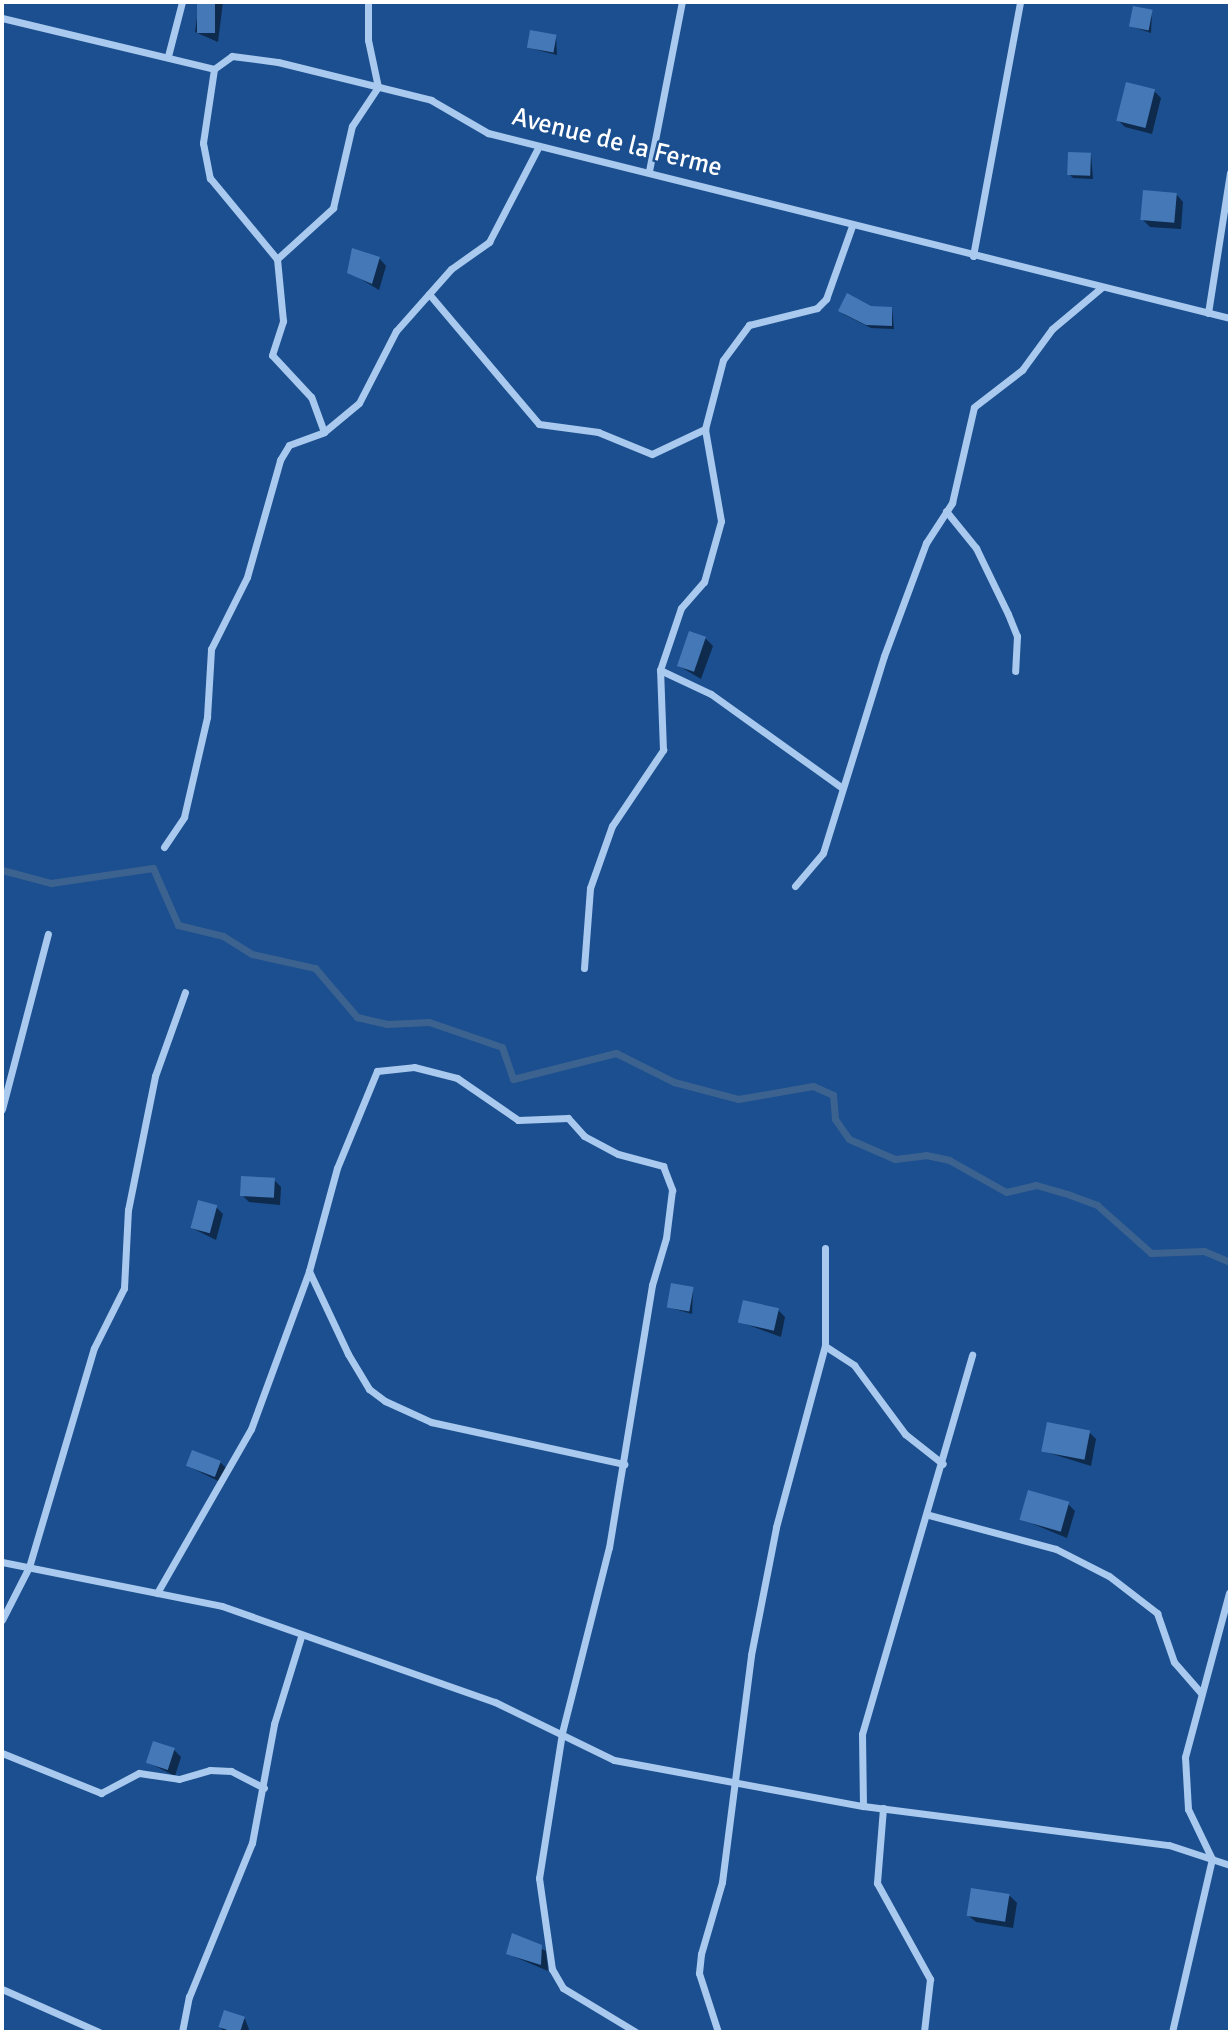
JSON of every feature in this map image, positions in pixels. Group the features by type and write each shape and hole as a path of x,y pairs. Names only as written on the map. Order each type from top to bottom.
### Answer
{"street":[{"path":"168,56 182,2"},
{"path":"277,258 333,208 352,126 378,87 368,40 368,2"},
{"path":"649,171 682,2"},
{"path":"973,256 1020,2"},
{"path":"2,18 214,69 203,143 209,178 277,258 283,321 272,355 311,397 324,432"},
{"name":"Avenue de la Ferme","path":"214,69 232,56 378,87 431,100 488,133 649,171 852,226 1230,318"},
{"path":"164,848 184,817 206,717 211,649 247,577 280,460 289,444 324,432 370,389 389,340 429,294 489,242 539,146"},
{"path":"1208,313 1230,178"},
{"path":"584,968 590,888 605,844 668,736 660,670 681,608 704,582 721,521 705,429 731,341 758,320 817,308 830,291 852,226"},
{"path":"795,886 823,853 841,787 926,543 946,512 980,398 1022,370 1052,329 1102,287"},
{"path":"429,294 539,424 598,432 652,454 705,429"},
{"path":"946,512 976,548 1008,614 1017,636 1015,671"},
{"path":"660,670 711,694 841,787"},
{"path":"2,1109 47,934"},
{"path":"2,1620 29,1567 94,1348 124,1288 128,1210 152,1088 185,992"},
{"path":"157,1593 251,1429 309,1270 337,1168 377,1071 414,1067 457,1078 518,1120 568,1118 584,1136 618,1154 663,1166 672,1190 666,1238 652,1284 624,1464 562,1733 539,1878 552,1969 564,1988 636,2032"},
{"path":"712,2032 717,2032 699,1973 723,1882 732,1780 776,1527 825,1346 825,1248"},
{"path":"309,1270 348,1354 369,1389 386,1401 431,1422 624,1464"},
{"path":"825,1346 853,1365 905,1434 943,1464"},
{"path":"863,1806 862,1734 929,1515 972,1355"},
{"path":"929,1515 1056,1549 1109,1576 1157,1613 1174,1662 1201,1693"},
{"path":"2,1562 222,1606 301,1637 464,1690 562,1733 614,1760 863,1806 1169,1845 1230,1865"},
{"path":"1172,2032 1212,1858 1183,1782 1201,1693 1229,1593"},
{"path":"181,2032 189,1997 242,1877 264,1788 274,1724 301,1637"},
{"path":"2,1753 101,1793 139,1773 179,1779 210,1770 231,1771 264,1788"},
{"path":"883,1808 877,1884 930,1979 924,2032"},
{"path":"2,1989 99,2032"}],"building":[{"path":"197,2 215,2 215,33 197,33"},
{"path":"1133,6 1153,10 1149,30 1129,27"},
{"path":"530,30 557,35 553,52 527,48"},
{"path":"1126,82 1155,89 1145,128 1116,121"},
{"path":"1068,152 1091,153 1090,176 1067,175"},
{"path":"1143,190 1177,193 1174,223 1140,220"},
{"path":"352,248 380,257 372,284 347,273"},
{"path":"847,293 871,306 892,307 892,326 866,325 838,311"},
{"path":"689,631 706,637 694,672 677,666"},
{"path":"241,1176 275,1178 274,1198 240,1196"},
{"path":"198,1200 217,1205 210,1233 190,1228"},
{"path":"671,1283 694,1287 689,1312 667,1308"},
{"path":"743,1300 779,1308 774,1331 738,1322"},
{"path":"1047,1422 1090,1430 1084,1460 1041,1451"},
{"path":"192,1450 221,1461 215,1477 186,1466"},
{"path":"1028,1490 1069,1502 1061,1532 1019,1520"},
{"path":"153,1741 175,1748 168,1770 146,1763"},
{"path":"971,1888 1010,1894 1005,1922 967,1916"},
{"path":"512,1933 542,1945 541,1965 506,1954"},
{"path":"224,2010 245,2017 240,2032 218,2027"}],"waterway":[{"path":"2,870 51,883 153,868 178,925 223,936 252,954 315,968 357,1017 387,1024 429,1022 502,1047 513,1079 616,1053 674,1082 738,1099 813,1086 833,1095 835,1119 849,1139 895,1159 926,1155 949,1160 1006,1192 1036,1185 1070,1195 1097,1205 1151,1253 1204,1251 1230,1262"}]}
